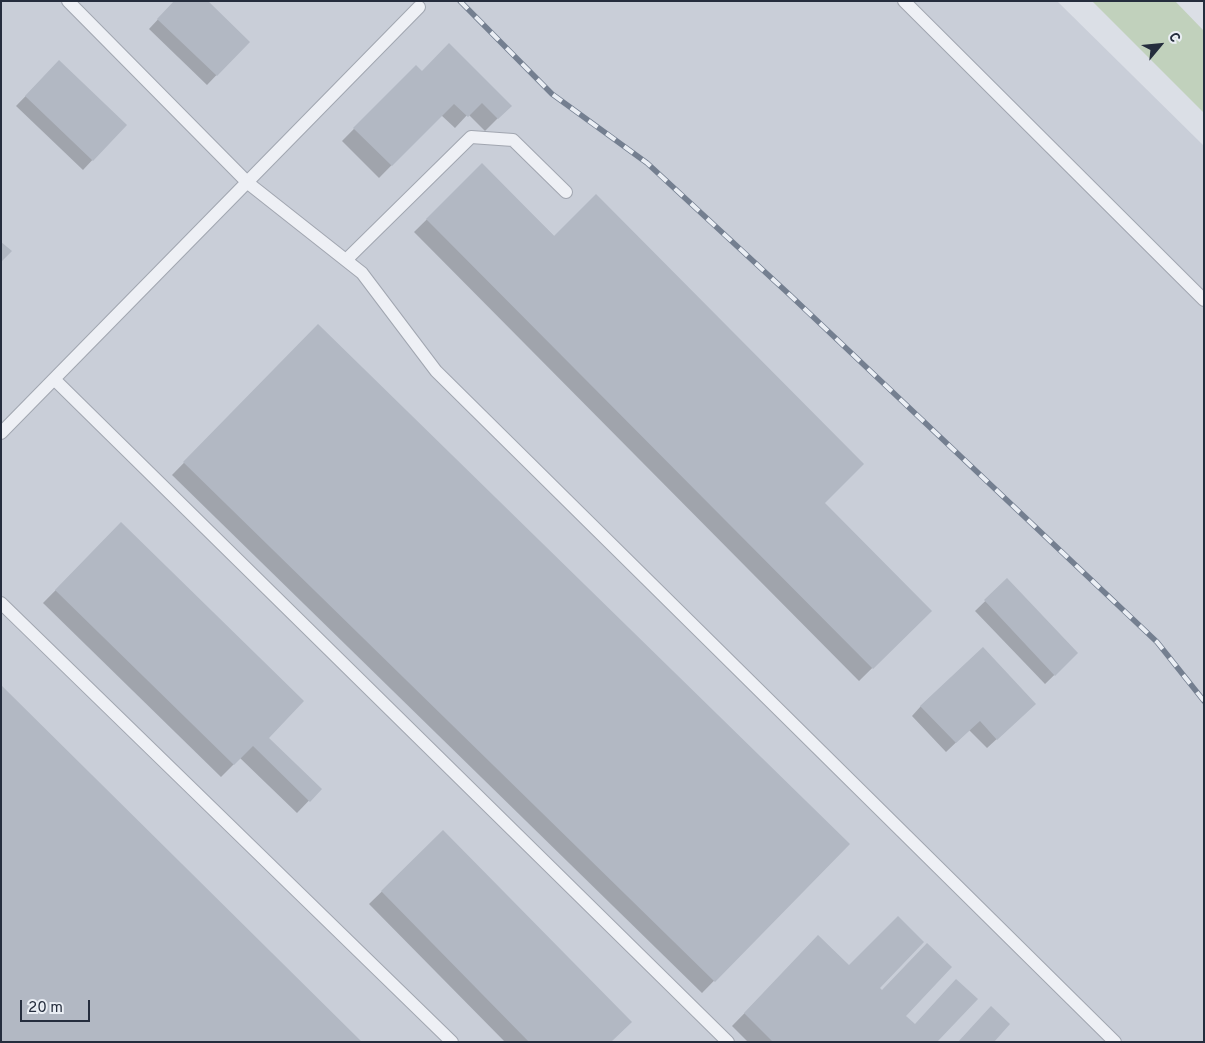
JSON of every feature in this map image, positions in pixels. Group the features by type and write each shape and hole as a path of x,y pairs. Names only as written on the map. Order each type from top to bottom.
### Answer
{"lane":[{"path":"68,1 248,183 362,273 436,371 1115,1042"},
{"path":"904,1 1204,300"},
{"path":"1,433 420,6"},
{"path":"346,260 471,137 513,140 566,192"},
{"path":"54,380 728,1042"},
{"path":"1,603 452,1042"}],"shaded area":[{"path":"1,1 1057,1 1204,146 1204,1042 1,1042"}],"green space":[{"path":"1092,1 1175,1 1204,31 1204,113"}],"building":[{"path":"174,1 208,1 250,42 217,76 157,19"},
{"path":"449,43 512,106 498,119 482,103 468,117 454,104 392,166 353,128 416,65 422,71"},
{"path":"59,60 127,125 93,161 25,96"},
{"path":"482,163 554,236 596,194 864,464 825,503 932,611 873,669 426,219"},
{"path":"1,242 12,251 1,262"},
{"path":"318,324 850,844 715,982 183,462"},
{"path":"121,522 304,701 269,738 322,789 310,802 253,746 234,765 55,590"},
{"path":"1007,578 1078,653 1055,676 984,600"},
{"path":"983,647 1036,704 997,740 980,721 956,743 920,706"},
{"path":"1,685 362,1042 1,1042"},
{"path":"443,830 632,1022 611,1042 529,1042 381,891"},
{"path":"898,916 924,942 880,988 882,990 927,943 952,967 906,1016 915,1024 956,979 978,999 937,1042 773,1042 744,1013 818,935 849,965"},
{"path":"991,1006 1010,1024 994,1042 958,1042"}],"railway":[{"path":"460,1 552,94 647,163 791,296 1157,642 1204,701"}]}
